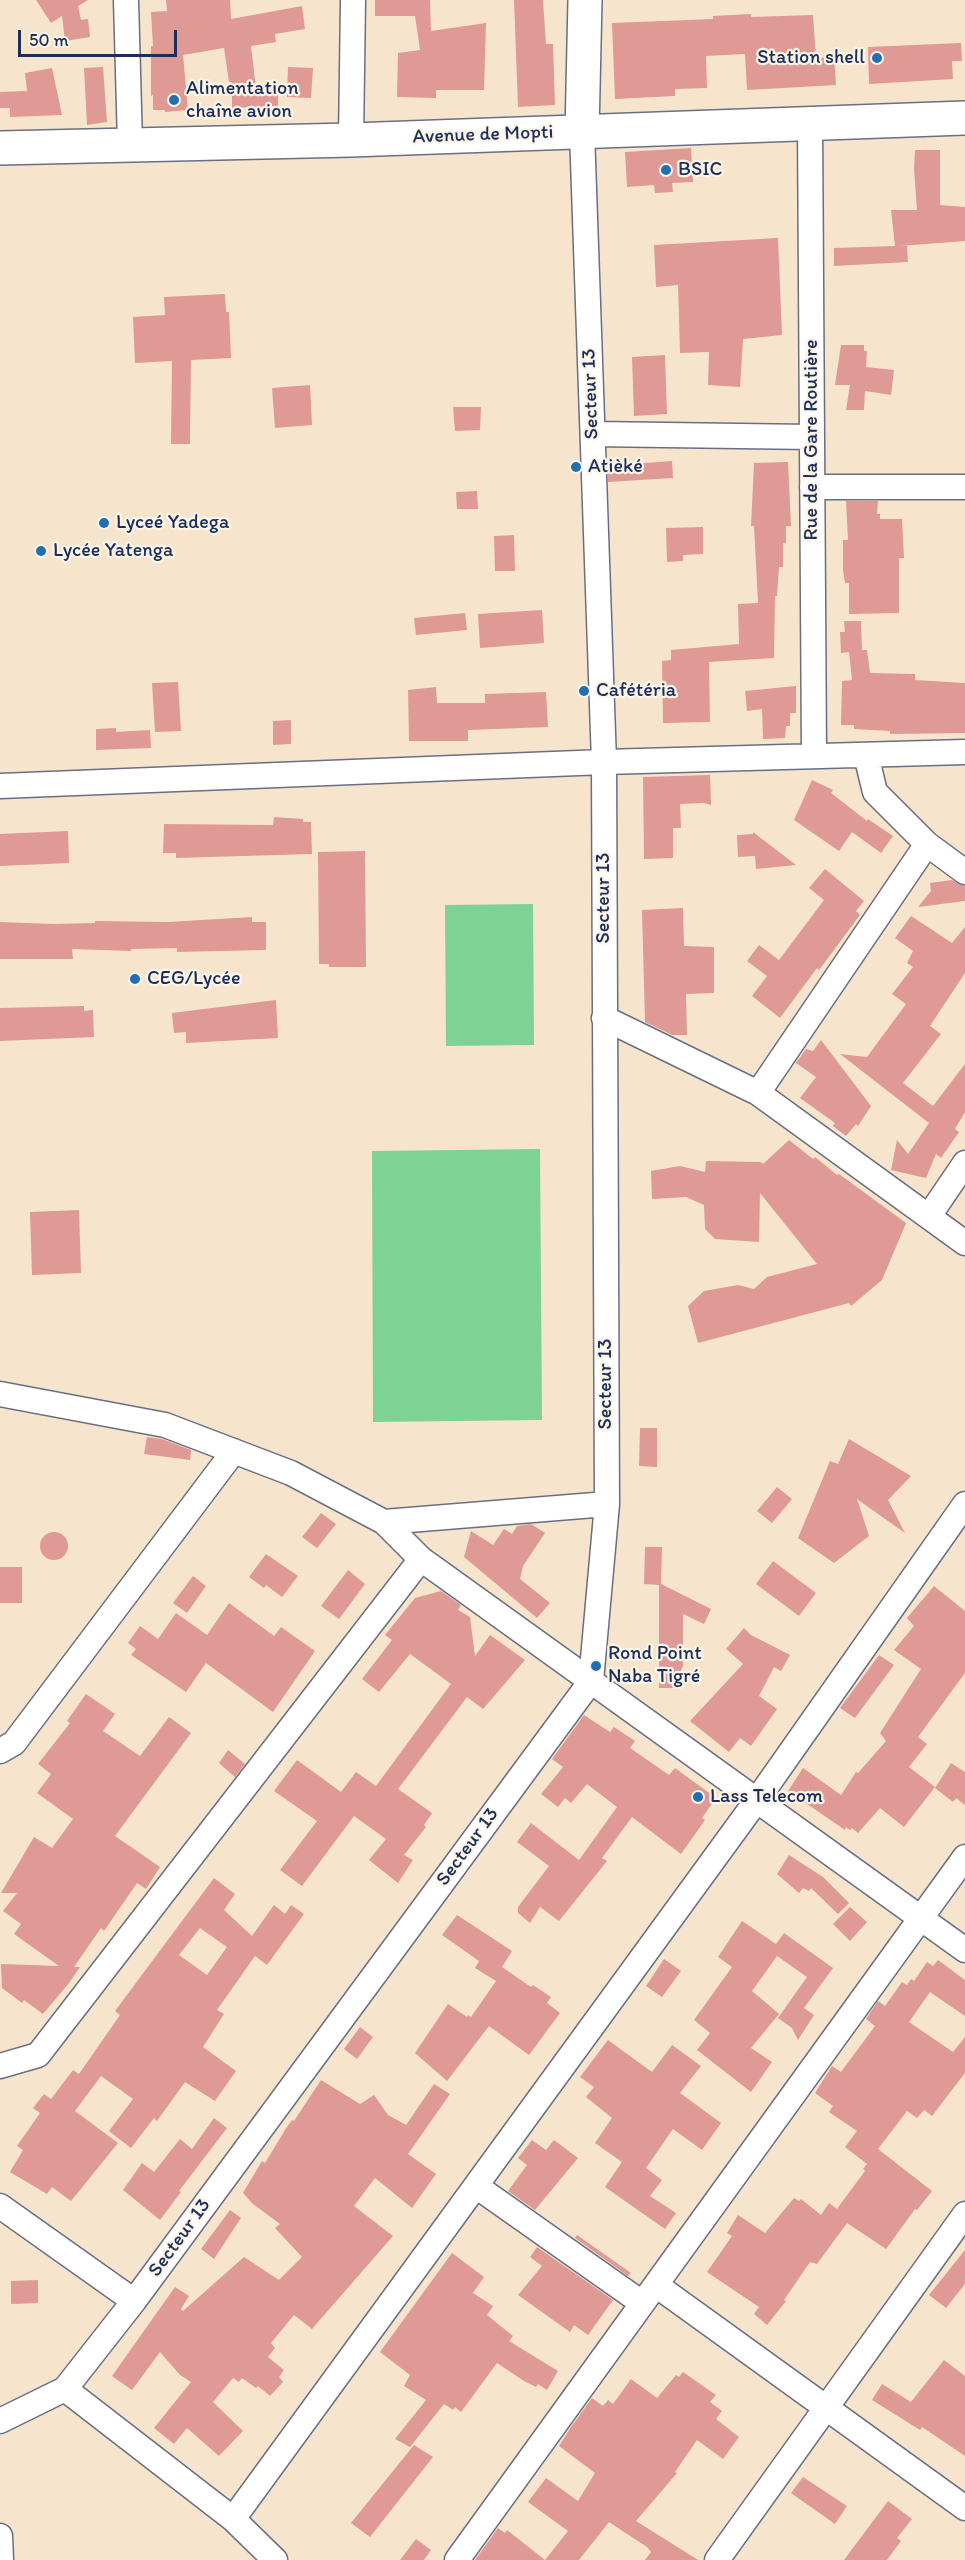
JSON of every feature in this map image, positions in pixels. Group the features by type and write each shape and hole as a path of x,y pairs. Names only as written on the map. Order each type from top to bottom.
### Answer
{"main road":[{"path":"582,132 585,0"},
{"name":"Avenue de Mopti","path":"0,148 351,140 965,118"}],"street":[{"path":"126,0 130,144"},
{"path":"351,140 353,0"},
{"name":"Rue de la Gare Routière","path":"810,124 814,756"},
{"name":"Secteur 13","path":"0,2421 65,2389 135,2301 591,1681 606,1504 604,762 582,132"},
{"path":"593,434 812,437"},
{"path":"812,487 965,487"},
{"path":"0,786 604,762 965,752"},
{"path":"866,755 875,792 927,844 965,872"},
{"path":"758,1093 927,844"},
{"path":"604,1018 758,1093 965,1243"},
{"path":"929,1216 965,1163"},
{"path":"0,1394 165,1425 291,1473 384,1522 421,1559 965,1950"},
{"path":"0,1751 14,1743 234,1451"},
{"path":"384,1522 606,1504"},
{"path":"233,2520 757,1800 965,1504"},
{"path":"0,2066 38,2055 421,1559"},
{"path":"457,2560 965,1857"},
{"path":"476,2186 825,2408 965,2508"},
{"path":"0,2206 135,2301"},
{"path":"717,2560 965,2214"},
{"path":"65,2389 233,2520 275,2560"},
{"path":"0,2536 1,2560"}],"green space":[{"path":"533,904 534,1045 446,1046 445,905"},
{"path":"540,1149 542,1420 373,1422 372,1151"}],"building":[{"path":"36,0 88,0 78,6 81,20 88,19 90,37 65,41 62,16 51,23"},
{"path":"166,0 230,0 231,19 302,6 305,29 275,34 276,42 251,46 256,88 278,87 278,106 232,108 232,82 229,82 224,48 183,55 188,110 165,112 165,110 153,110 151,12 167,11"},
{"path":"375,0 430,0 431,31 486,23 484,90 436,90 436,98 397,97 398,53 420,50 415,16 375,16"},
{"path":"514,0 543,0 546,44 553,44 555,105 518,107"},
{"path":"751,14 751,17 813,15 816,58 834,57 836,85 747,90 745,54 706,56 707,88 675,89 675,96 615,99 612,23 713,19 713,16"},
{"path":"961,43 962,61 952,61 953,79 869,84 868,47"},
{"path":"103,67 107,122 87,125 84,68"},
{"path":"288,67 313,68 311,98 287,97"},
{"path":"52,68 62,115 10,117 10,108 0,108 0,92 27,91 25,73"},
{"path":"691,148 693,182 672,183 673,192 655,193 654,185 627,187 625,152"},
{"path":"915,150 940,150 940,205 965,207 965,241 907,245 908,262 834,266 834,248 895,246 891,210 917,210"},
{"path":"778,238 782,335 743,339 740,387 708,385 709,352 680,353 678,285 656,287 654,245"},
{"path":"225,294 226,312 229,312 231,358 191,360 190,444 171,444 172,361 135,363 133,317 165,315 164,297"},
{"path":"841,345 864,345 864,351 867,351 866,367 894,370 891,395 865,391 864,410 846,410 850,385 835,385"},
{"path":"665,355 667,414 634,416 632,357"},
{"path":"310,385 312,425 275,428 272,388"},
{"path":"453,407 481,407 480,430 455,431"},
{"path":"672,461 673,478 608,482 608,462 632,462 632,464"},
{"path":"788,462 791,526 786,526 783,567 779,567 777,596 775,596 774,658 709,662 710,722 663,723 662,661 671,660 671,650 739,644 738,604 758,603 754,526 751,526 754,463"},
{"path":"477,491 478,509 457,509 456,492"},
{"path":"846,501 878,501 877,514 880,514 880,519 902,519 904,558 899,558 899,613 849,614 849,583 845,583 843,570 843,540 848,540"},
{"path":"703,527 703,554 683,555 683,561 667,562 666,528"},
{"path":"514,535 515,571 495,571 494,536"},
{"path":"542,610 544,643 480,648 478,614"},
{"path":"465,613 467,630 416,635 414,618"},
{"path":"844,621 861,621 862,650 867,650 870,673 915,674 915,680 965,683 965,733 890,734 890,731 854,729 854,725 841,725 842,681 852,680 849,652 841,653 840,632 845,632"},
{"path":"178,682 181,731 155,732 152,683"},
{"path":"796,686 796,713 790,713 790,726 786,726 785,738 763,739 762,709 747,711 745,691"},
{"path":"436,687 437,703 485,703 485,694 546,692 548,727 468,730 468,741 409,741 408,690"},
{"path":"291,720 291,744 273,745 273,721"},
{"path":"116,728 116,732 150,730 151,748 96,750 96,729"},
{"path":"710,775 711,805 680,804 681,828 673,828 673,858 644,859 643,777"},
{"path":"812,780 833,790 831,793 867,821 868,819 893,836 881,853 852,832 839,851 794,820"},
{"path":"274,817 303,819 303,822 311,822 312,854 176,858 176,853 163,853 164,824 273,825"},
{"path":"68,831 69,863 0,866 0,834"},
{"path":"753,832 796,865 756,869 755,856 738,857 737,835 753,834"},
{"path":"365,851 366,967 329,967 329,964 319,964 318,852"},
{"path":"825,869 864,901 856,911 860,915 780,1018 752,996 767,976 747,961 759,945 779,960 824,900 809,888"},
{"path":"952,880 965,886 965,901 918,907 931,891 930,883"},
{"path":"683,908 684,946 714,947 714,993 686,994 687,1035 672,1035 645,1022 642,910"},
{"path":"911,916 952,943 965,927 965,973 930,1026 941,1034 903,1083 933,1106 965,1064 965,1112 955,1129 959,1132 941,1158 936,1154 926,1178 891,1170 897,1140 908,1154 929,1123 840,1054 867,1057 906,1004 892,994 913,967 907,963 913,951 895,938"},
{"path":"252,917 252,922 266,922 266,950 177,952 177,948 131,949 131,951 72,949 73,959 0,959 0,922 54,924 95,923 95,921 168,922"},
{"path":"276,1000 278,1038 186,1043 186,1032 174,1033 172,1013"},
{"path":"84,1006 84,1011 93,1010 94,1037 0,1041 0,1008"},
{"path":"821,1040 871,1106 858,1126 856,1124 846,1136 833,1126 835,1123 800,1098 816,1077 796,1063 806,1049 813,1051"},
{"path":"789,1140 906,1223 882,1280 851,1306 849,1303 698,1343 688,1306 704,1291 738,1285 754,1289 767,1277 817,1264 760,1193 759,1242 715,1239 705,1229 704,1205 686,1197 652,1199 651,1171 680,1166 705,1172 706,1161 761,1162 763,1164"},
{"path":"79,1210 81,1273 32,1275 30,1212"},
{"path":"640,1428 657,1428 657,1467 639,1466"},
{"path":"147,1437 162,1439 191,1450 190,1460 144,1454"},
{"path":"849,1439 911,1476 888,1500 905,1533 857,1499 869,1536 834,1563 798,1538 830,1461 838,1464"},
{"path":"777,1487 792,1499 772,1523 757,1511"},
{"path":"321,1513 336,1524 317,1548 302,1537"},
{"path":"531,1524 545,1533 523,1566 520,1579 550,1603 537,1618 464,1557 471,1531 493,1545 504,1529 512,1534 517,1526"},
{"path":"54,1532 64,1536 68,1546 64,1556 54,1560 44,1556 40,1546 44,1536"},
{"path":"645,1547 662,1547 661,1584 711,1609 704,1624 683,1614 683,1666 673,1688 659,1688 659,1585 644,1584"},
{"path":"266,1554 298,1576 282,1597 266,1585 264,1588 249,1577"},
{"path":"773,1561 816,1593 799,1616 756,1584"},
{"path":"0,1567 22,1567 22,1603 0,1603"},
{"path":"348,1570 365,1584 339,1619 321,1606"},
{"path":"193,1576 206,1586 187,1613 173,1603"},
{"path":"934,1586 965,1611 965,1673 918,1737 927,1744 909,1767 935,1787 904,1827 880,1808 858,1833 852,1828 850,1830 846,1827 845,1830 788,1791 803,1768 841,1795 856,1772 858,1773 886,1741 880,1733 921,1669 894,1650 914,1626 907,1618"},
{"path":"441,1591 461,1605 458,1610 470,1617 475,1656 490,1635 525,1660 483,1709 467,1697 398,1789 432,1813 424,1825 426,1827 404,1855 413,1860 398,1883 369,1860 386,1839 354,1816 302,1886 280,1870 317,1821 274,1791 297,1760 341,1792 356,1772 376,1786 451,1684 410,1654 379,1692 362,1679 392,1640 385,1635 415,1598"},
{"path":"229,1603 274,1636 281,1627 315,1651 273,1712 206,1663 186,1692 131,1655 136,1649 128,1643 140,1626 158,1639 176,1613 207,1635"},
{"path":"744,1628 751,1635 790,1655 781,1671 774,1667 759,1696 777,1709 751,1746 740,1738 729,1752 690,1721 743,1664 726,1649"},
{"path":"879,1655 894,1665 855,1718 840,1708"},
{"path":"86,1694 115,1714 103,1731 140,1756 169,1717 191,1733 115,1836 160,1867 146,1889 137,1883 104,1931 101,1928 74,1967 80,1967 43,2014 24,2000 22,2003 2,1988 1,1964 59,1966 14,1934 21,1924 3,1911 17,1893 1,1893 34,1837 52,1848 73,1819 37,1793 51,1774 38,1764 70,1723 67,1721"},
{"path":"584,1715 610,1732 614,1727 635,1741 630,1748 669,1775 675,1768 716,1798 702,1818 705,1820 681,1854 632,1817 602,1858 607,1861 559,1921 540,1907 530,1923 518,1913 518,1907 549,1866 517,1842 531,1823 579,1860 617,1807 587,1784 571,1803 565,1798 558,1807 541,1794 563,1767 552,1759"},
{"path":"228,1750 245,1764 235,1777 219,1763"},
{"path":"951,1763 965,1772 965,1805 956,1798 953,1802 935,1788"},
{"path":"789,1855 823,1877 849,1903 838,1914 811,1888 809,1891 803,1888 799,1893 777,1874"},
{"path":"214,1878 235,1894 224,1910 252,1936 274,1905 285,1914 291,1905 304,1914 267,1965 255,1956 217,2010 224,2014 203,2047 236,2071 215,2101 185,2082 157,2121 154,2118 131,2148 109,2131 133,2099 101,2076 75,2111 118,2143 71,2201 52,2187 47,2194 10,2172 23,2150 17,2146 40,2113 33,2108 44,2094 51,2099 73,2070 79,2074 120,2015 115,2011","holes":["200,1928 227,1947 207,1975 179,1955"]},
{"path":"850,1907 867,1922 850,1941 833,1924"},
{"path":"457,1915 512,1951 502,1967 531,1987 533,1985 551,1997 547,2003 560,2013 529,2055 489,2026 447,2081 415,2053 448,2004 467,2017 468,2015 471,2017 496,1981 475,1968 479,1961 442,1935"},
{"path":"742,1921 776,1944 784,1933 833,1968 804,2008 814,2015 798,2040 792,2028 778,2018 807,1977 777,1956 752,1991 779,2014 751,2048 772,2062 751,2092 697,2050 710,2033 694,2020 732,1967 718,1957"},
{"path":"664,1959 681,1971 662,1997 646,1986"},
{"path":"938,1960 965,1980 965,2016 930,1992 909,2022 953,2052 965,2037 965,2073 932,2116 924,2110 917,2118 907,2111 878,2149 932,2191 917,2210 915,2209 886,2249 847,2223 817,2264 810,2262 784,2300 786,2301 767,2325 754,2314 759,2307 707,2272 732,2236 727,2233 738,2215 765,2233 794,2198 799,2201 801,2199 821,2215 829,2203 837,2209 865,2171 863,2169 867,2164 845,2147 857,2131 829,2112 833,2106 815,2093 832,2066 841,2072 875,2026 866,2019 878,2001 885,2006 902,1982 907,1985 911,1979 914,1981 927,1962 933,1966"},
{"path":"360,2027 373,2037 357,2059 344,2049"},
{"path":"608,2040 652,2072 672,2045 701,2066 680,2093 721,2123 702,2150 673,2129 646,2168 662,2180 650,2196 676,2213 665,2229 605,2187 622,2162 595,2143 612,2118 586,2097 594,2087 580,2077"},
{"path":"321,2080 360,2104 374,2095 388,2115 406,2125 434,2084 450,2094 408,2154 436,2174 412,2208 375,2178 354,2206 393,2236 312,2329 294,2315 271,2343 275,2348 268,2357 284,2370 279,2377 283,2382 270,2396 258,2386 256,2388 242,2378 239,2382 233,2378 213,2402 243,2431 219,2456 187,2428 174,2444 154,2428 191,2382 180,2375 160,2352 132,2390 112,2376 175,2287 189,2296 181,2309 183,2311 244,2257 279,2280 302,2257 275,2228 280,2224 253,2204 243,2193 262,2161 265,2163 285,2130 292,2120 294,2121"},
{"path":"214,2118 227,2128 160,2220 123,2190 142,2163 154,2172 180,2139 192,2149"},
{"path":"532,2140 546,2150 554,2140 578,2158 535,2210 508,2191 527,2165 518,2158"},
{"path":"230,2210 241,2218 214,2259 201,2249"},
{"path":"577,2235 631,2273 628,2276 575,2238"},
{"path":"537,2247 613,2300 588,2335 574,2325 570,2332 518,2295 542,2266 530,2257"},
{"path":"965,2250 965,2284 946,2308 929,2295"},
{"path":"452,2253 484,2277 473,2293 493,2306 487,2315 513,2336 509,2341 558,2371 547,2390 538,2384 536,2387 524,2381 497,2363 461,2412 455,2407 453,2410 444,2404 410,2447 395,2439 426,2400 404,2386 410,2375 380,2352"},
{"path":"38,2280 38,2303 11,2304 11,2281"},
{"path":"944,2360 965,2376 965,2456 922,2427 920,2430 872,2400 882,2384 911,2402"},
{"path":"683,2372 716,2395 710,2402 722,2411 716,2419 739,2437 723,2459 697,2440 675,2472 677,2473 636,2521 698,2560 645,2560 651,2552 647,2547 609,2522 579,2560 545,2560 568,2531 528,2502 546,2478 578,2501 595,2473 559,2446 592,2398 603,2406 608,2400 613,2404 631,2379 657,2398 676,2375 679,2377"},
{"path":"414,2445 433,2457 370,2537 351,2523"},
{"path":"803,2477 847,2506 835,2524 791,2493"},
{"path":"888,2501 912,2519 897,2538 901,2541 887,2560 844,2560"},
{"path":"498,2528 505,2533 507,2530 545,2560 475,2560"},
{"path":"416,2539 431,2550 424,2560 400,2560"}],"place":[{"name":"Station shell","path":"877,58"},
{"name":"Alimentation chaîne avion","path":"174,100"},
{"name":"BSIC","path":"666,170"},
{"name":"Atièké","path":"576,467"},
{"name":"Lyceé Yadega","path":"104,523"},
{"name":"Lycée Yatenga","path":"41,551"},
{"name":"Cafétéria","path":"584,691"},
{"name":"CEG/Lycée","path":"135,979"},
{"name":"Rond Point Naba Tigré","path":"596,1666"},
{"name":"Lass Telecom","path":"698,1797"}]}
